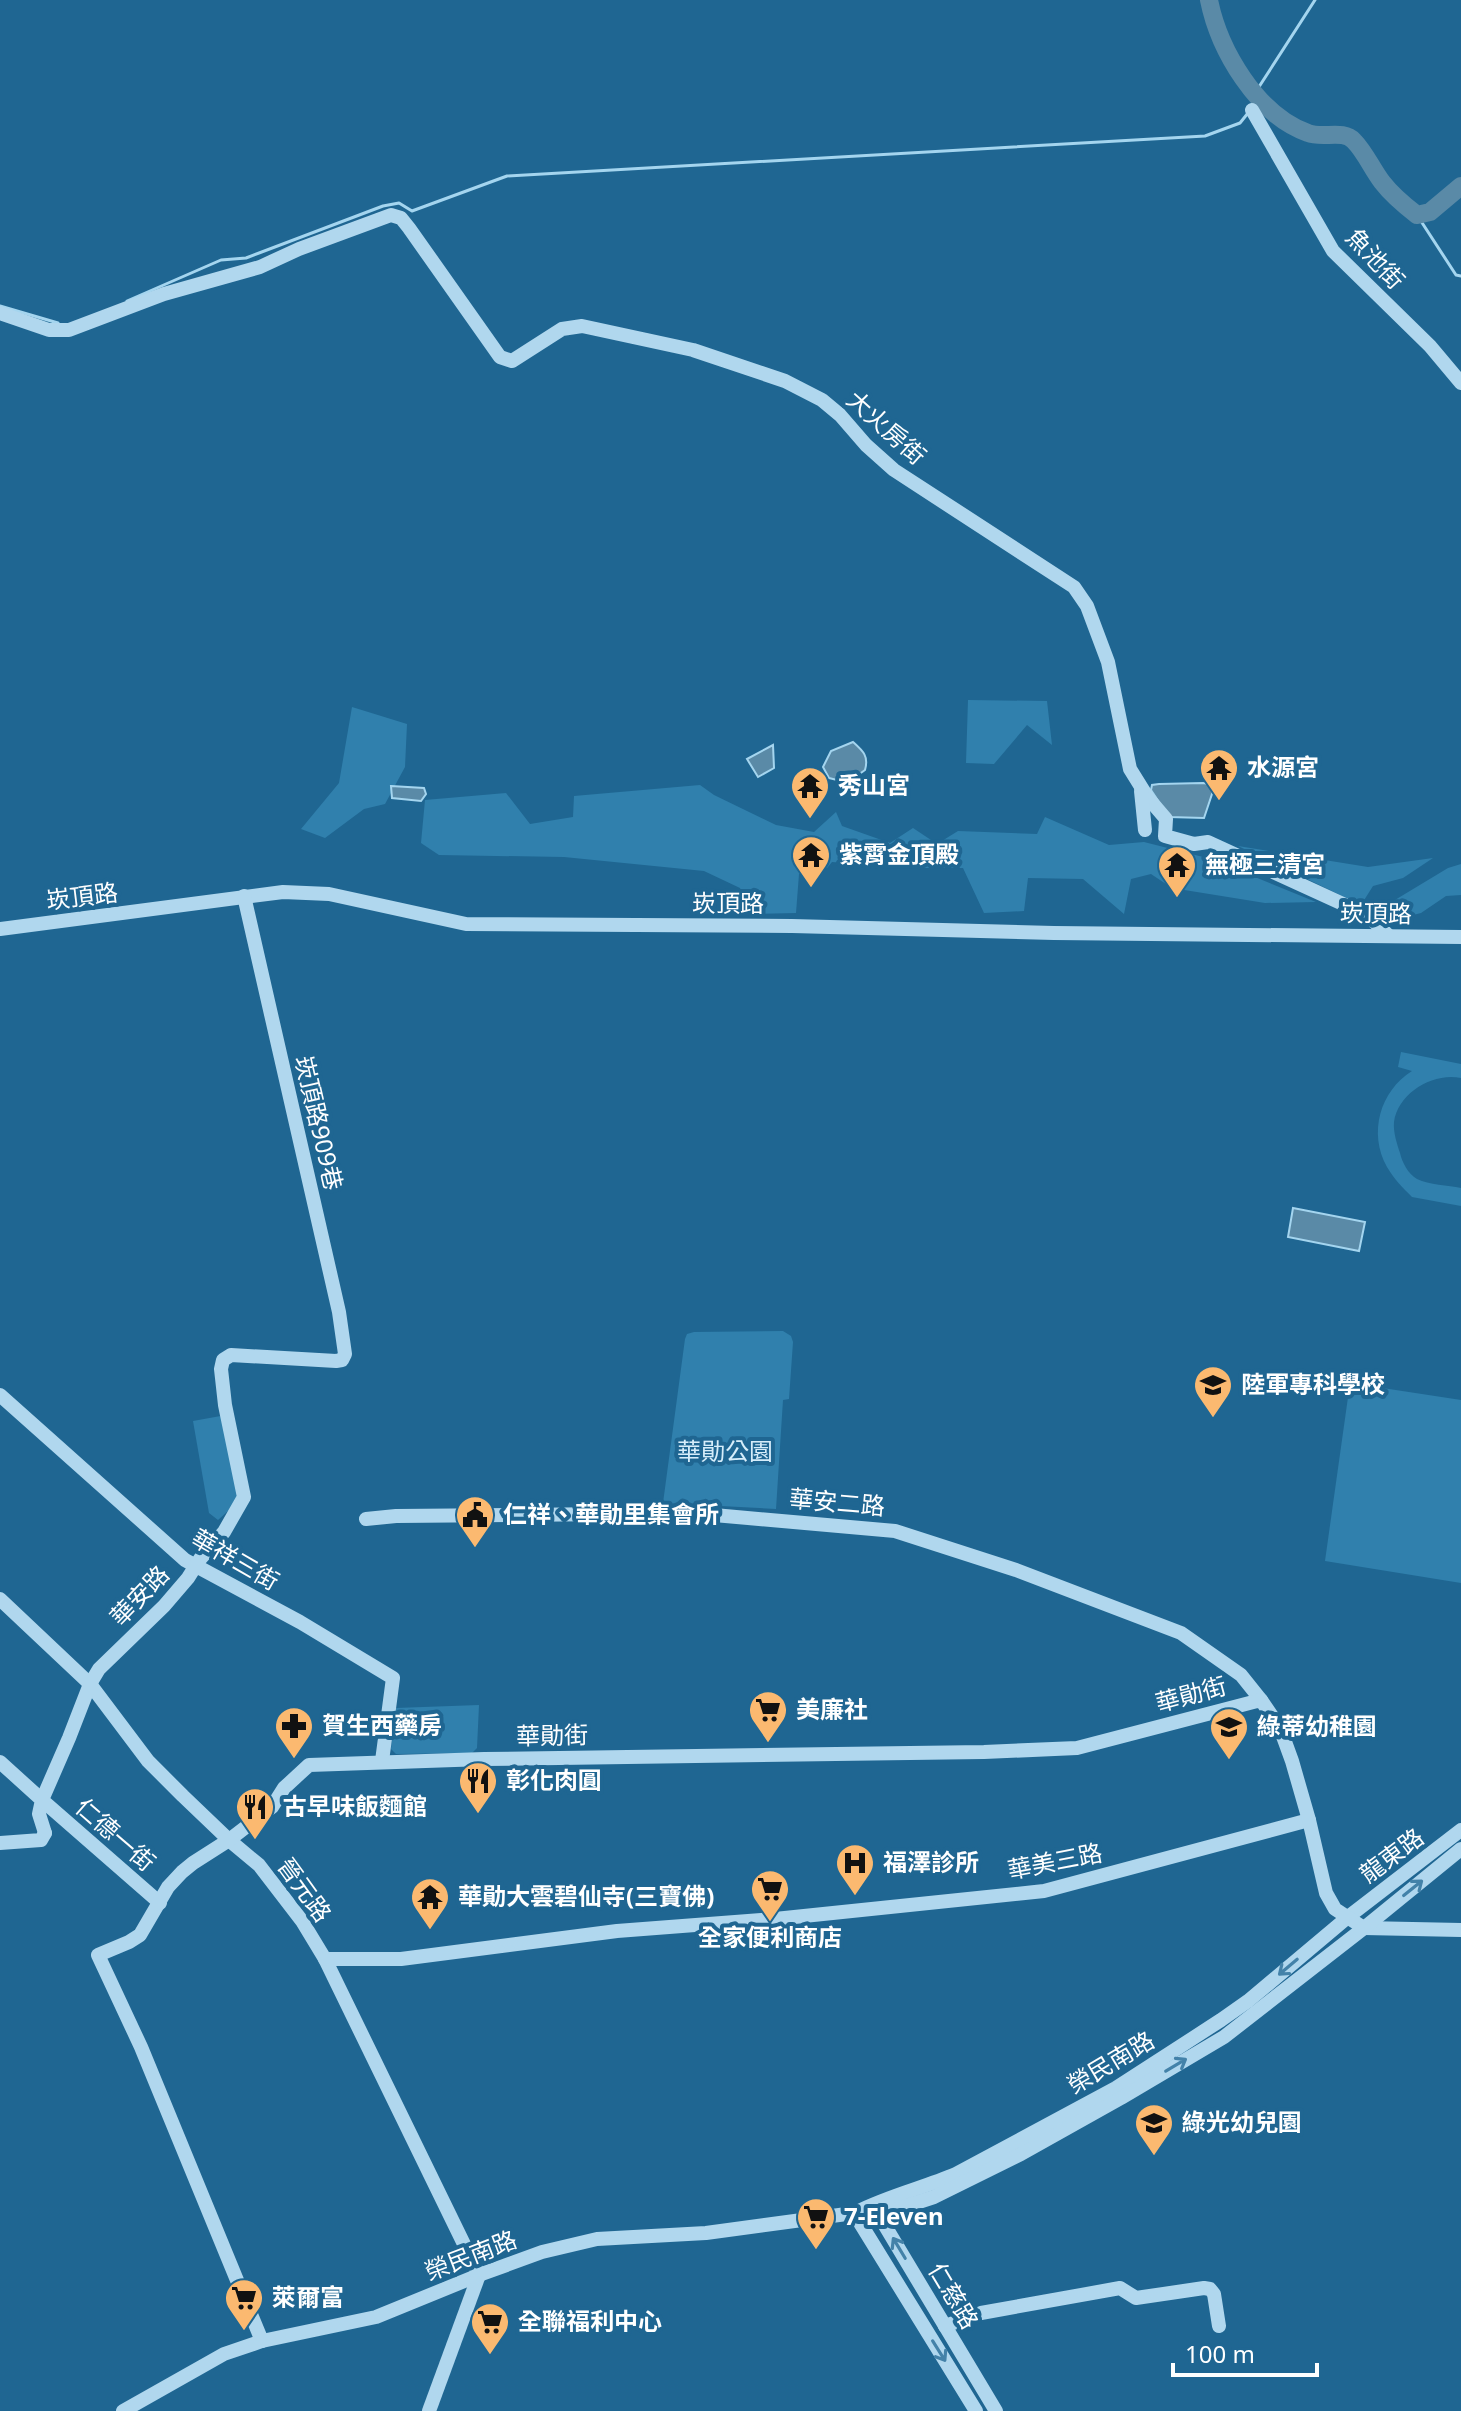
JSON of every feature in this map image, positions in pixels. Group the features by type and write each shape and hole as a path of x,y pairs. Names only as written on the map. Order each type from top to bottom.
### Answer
{"street":[{"name":"魚池街","path":"1252,110 1333,251 1430,346 1461,383"},
{"name":"大火房街","path":"0,313 49,330 69,330 164,294 260,267 391,215 401,218 409,228 500,357 512,361 562,329 582,326 693,350 785,381 822,400 894,470 1074,587 1087,606 1108,662 1130,769 1166,819 1165,836 1194,844 1208,842 1367,915 1389,936"},
{"path":"1141,786 1145,830"},
{"name":"崁頂路","path":"0,929 283,892 329,894 466,924 1461,937"},
{"name":"崁頂路909巷","path":"244,896 339,1312 345,1354 342,1360 336,1361 231,1355 223,1360 225,1405 244,1497"},
{"name":"華祥三街","path":"0,1395 185,1560 300,1622 393,1678 382,1761"},
{"name":"華安路","path":"90,1684 99,1669 164,1606 224,1532 244,1497"},
{"name":"華安二路","path":"366,1519 396,1516 714,1515 895,1531 1016,1570 1181,1633 1241,1675 1261,1700"},
{"name":"晉元路","path":"2,1606 90,1684 148,1761 259,1865 302,1921 325,1959 479,2275"},
{"name":"仁德一街","path":"45,1833 39,1814 42,1800 90,1684"},
{"name":"華勛街","path":"262,2341 141,2047 98,1955 140,1935 168,1887 182,1872 272,1807 284,1788 309,1765 1077,1748 1261,1700 1280,1728 1292,1761 1326,1893 1335,1909 1348,1917"},
{"name":"仁德一街","path":"0,1762 160,1903"},
{"name":"華美三路","path":"325,1959 401,1959 617,1931 775,1919 1044,1891 1309,1820"},
{"name":"龍東路","path":"1348,1917 1461,1830"},
{"path":"0,1834 45,1833"},
{"path":"0,1843 41,1840 45,1833"},
{"name":"龍東路","path":"1364,1928 1461,1849"},
{"path":"1348,1917 1364,1928 1461,1930"},
{"name":"榮民南路","path":"1118,2093 1248,2001 1348,1917"},
{"name":"榮民南路","path":"123,2411 224,2354 262,2341 376,2317 542,2252 597,2239 706,2233 854,2213 934,2197 1224,2037 1364,1928"},
{"name":"仁慈路","path":"875,2209 996,2411"},
{"name":"仁慈路","path":"854,2213 976,2411"},
{"path":"429,2411 479,2275"},
{"path":"945,2326 981,2313 1120,2288 1136,2298 1210,2289 1214,2294 1219,2326"}],"green space":[{"path":"968,700 1047,701 1052,745 1027,725 994,764 966,763"},
{"path":"352,707 407,724 405,767 385,804 364,809 325,838 301,829 339,783"},
{"path":"700,785 776,825 814,832 836,812 842,826 890,843 913,828 937,844 958,831 1037,834 1045,817 1109,845 1144,842 1211,859 1316,902 1265,903 1172,888 1151,874 1131,879 1124,914 1083,879 1028,878 1024,911 984,913 963,868 907,868 832,862 827,868 799,874 796,913 747,914 740,888 704,871 564,857 439,855 421,843 425,800 506,793 530,824 573,817 574,796"},
{"path":"1238,846 1368,867 1433,858 1403,878 1373,886 1361,905"},
{"path":"1461,864 1461,895 1446,896 1421,913 1401,918 1380,909 1448,868"},
{"path":"1401,1052 1461,1064 1461,1078 1439,1078 1410,1094 1397,1112 1394,1126 1408,1171 1422,1181 1461,1188 1461,1206 1412,1197 1387,1167 1381,1154 1378,1140 1380,1114 1392,1090 1412,1071 1398,1067"},
{"name":"華勛公園","path":"783,1331 791,1336 793,1342 789,1399 783,1400 776,1509 663,1503 687,1334"},
{"path":"1350,1383 1461,1400 1461,1583 1325,1561"},
{"path":"226,1415 240,1492 237,1503 218,1520 209,1513 193,1421"},
{"path":"479,1705 477,1748 472,1753 396,1754 391,1749 396,1708"}],"shaded area":[{"path":"853,742 864,754 865,770 848,780 829,778 823,767 831,751"},
{"path":"773,745 774,768 758,777 747,759"},
{"path":"1159,784 1215,785 1204,818 1169,817 1151,790 1152,785"},
{"path":"391,786 424,788 426,794 421,801 392,798"},
{"path":"1293,1208 1365,1222 1359,1251 1288,1237"}],"waterway":[{"path":"1209,0 1231,59 1272,112 1308,133 1349,137 1362,150 1386,187 1417,215 1430,212 1461,186"},
{"path":"1252,107 1255,93 1315,0"},
{"path":"127,301 221,260 246,258 383,206 399,203 412,211 507,176 1205,136 1240,123 1248,113"},
{"path":"1417,215 1456,275 1461,276"},
{"path":"0,306 58,323"}],"place":[{"name":"水源宮","path":"1219,802"},
{"name":"秀山宮","path":"810,820"},
{"name":"紫霄金頂殿","path":"811,889"},
{"name":"無極三清宮","path":"1177,899"},
{"name":"陸軍專科學校","path":"1213,1419"},
{"name":"仁祥、華勛里集會所","path":"475,1549"},
{"name":"美廉社","path":"768,1744"},
{"name":"賀生西藥房","path":"294,1760"},
{"name":"綠蒂幼稚園","path":"1229,1761"},
{"name":"彰化肉圓","path":"478,1815"},
{"name":"古早味飯麵館","path":"255,1841"},
{"name":"福澤診所","path":"855,1897"},
{"name":"全家便利商店","path":"770,1923"},
{"name":"華勛大雲碧仙寺(三寶佛)","path":"430,1931"},
{"name":"綠光幼兒園","path":"1154,2157"},
{"name":"7-Eleven","path":"816,2251"},
{"name":"萊爾富","path":"244,2332"},
{"name":"全聯福利中心","path":"490,2356"}]}
